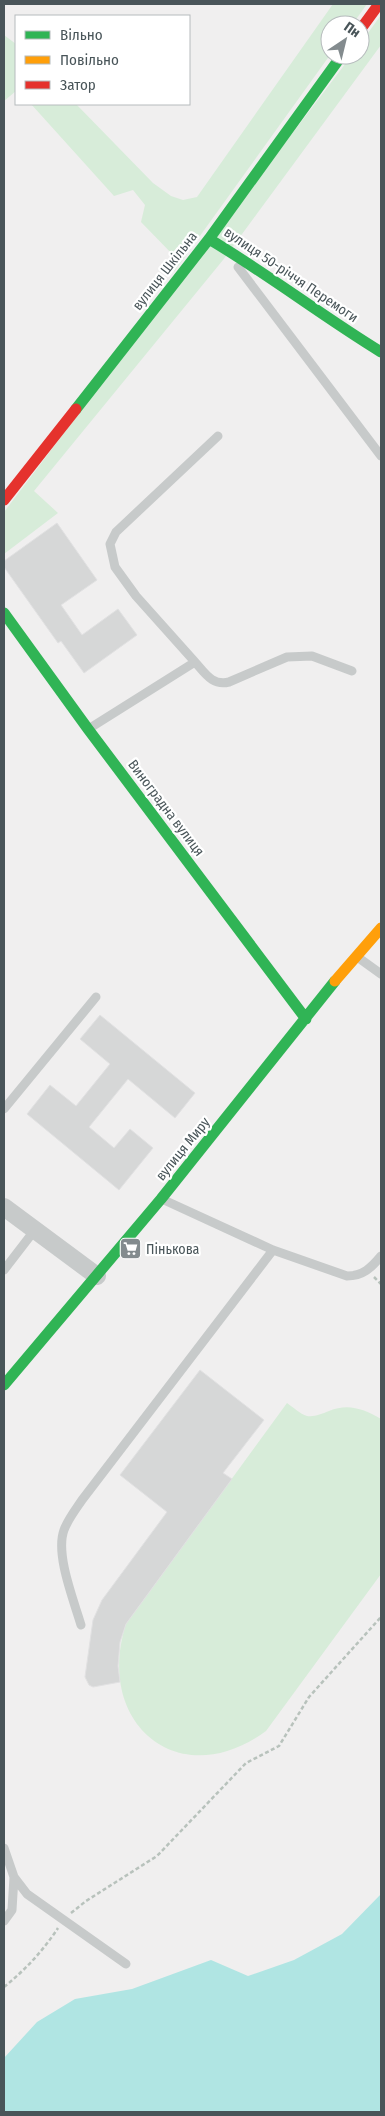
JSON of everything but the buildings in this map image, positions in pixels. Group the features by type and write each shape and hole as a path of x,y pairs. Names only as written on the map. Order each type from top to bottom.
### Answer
{"street":[{"path":"370,16 379,4"},
{"name":"вулиця Шкільна","path":"4,500 209,238 335,65"},
{"name":"вулиця 50-річчя Перемоги","path":"209,238 226,251 256,267 328,320 381,352"},
{"name":"Виноградна вулиця","path":"4,613 88,729 306,1019"},
{"name":"вулиця Миру","path":"4,1386 161,1199 355,956 381,928"},
{"path":"4,1206 34,1231 97,1276"}],"lane":[{"path":"226,251 381,456"},
{"path":"218,436 116,532 110,544 115,567 136,596 210,679 220,684 229,682 287,657 312,656 352,671"},
{"path":"88,729 195,662"},
{"path":"355,956 381,974"},
{"path":"4,1110 96,997"},
{"path":"161,1199 273,1250 347,1276 358,1276 368,1270 381,1256"},
{"path":"4,1270 34,1231"},
{"path":"81,1625 65,1568 61,1544 63,1531 68,1520 273,1250"},
{"path":"4,1848 14,1877 27,1894 126,1964"},
{"path":"4,1921 12,1910 14,1877"}],"path":[{"path":"4,1987 19,1975 48,1943 63,1919 86,1901 157,1856 246,1763 279,1746 308,1697 381,1617"}],"green space":[{"path":"333,4 367,4 359,15 325,15"},
{"path":"381,15 381,45 370,60 370,30"},
{"path":"320,22 320,65 323,65 174,272 176,258 141,222 145,205 133,190 114,196 32,105 77,105 153,183 171,196 183,200 197,197"},
{"path":"4,35 15,43 15,92 4,101"},
{"path":"344,65 366,65 223,260 34,491 58,513 4,554 4,512"},
{"path":"287,1403 307,1416 349,1407 368,1412 381,1419 381,1574 266,1731 234,1749 203,1755 175,1751 151,1739 133,1718 122,1691 119,1660 126,1624"}],"water":[{"path":"381,1894 381,2112 4,2112 4,2058 37,2022 75,1999 132,1989 211,1960 248,1976 294,1960 342,1934"}],"traffic: fast":[{"path":"76,409 209,239 335,65"},
{"path":"209,239 381,352"},
{"path":"4,613 88,729 306,1019"},
{"path":"4,1385 161,1199 335,981"}],"traffic: slow":[{"path":"335,981 381,928"}],"traffic: jam":[{"path":"370,16 379,4"},
{"path":"4,500 76,409"}],"place":[{"name":"Пінькова","path":"130,1249"}]}
